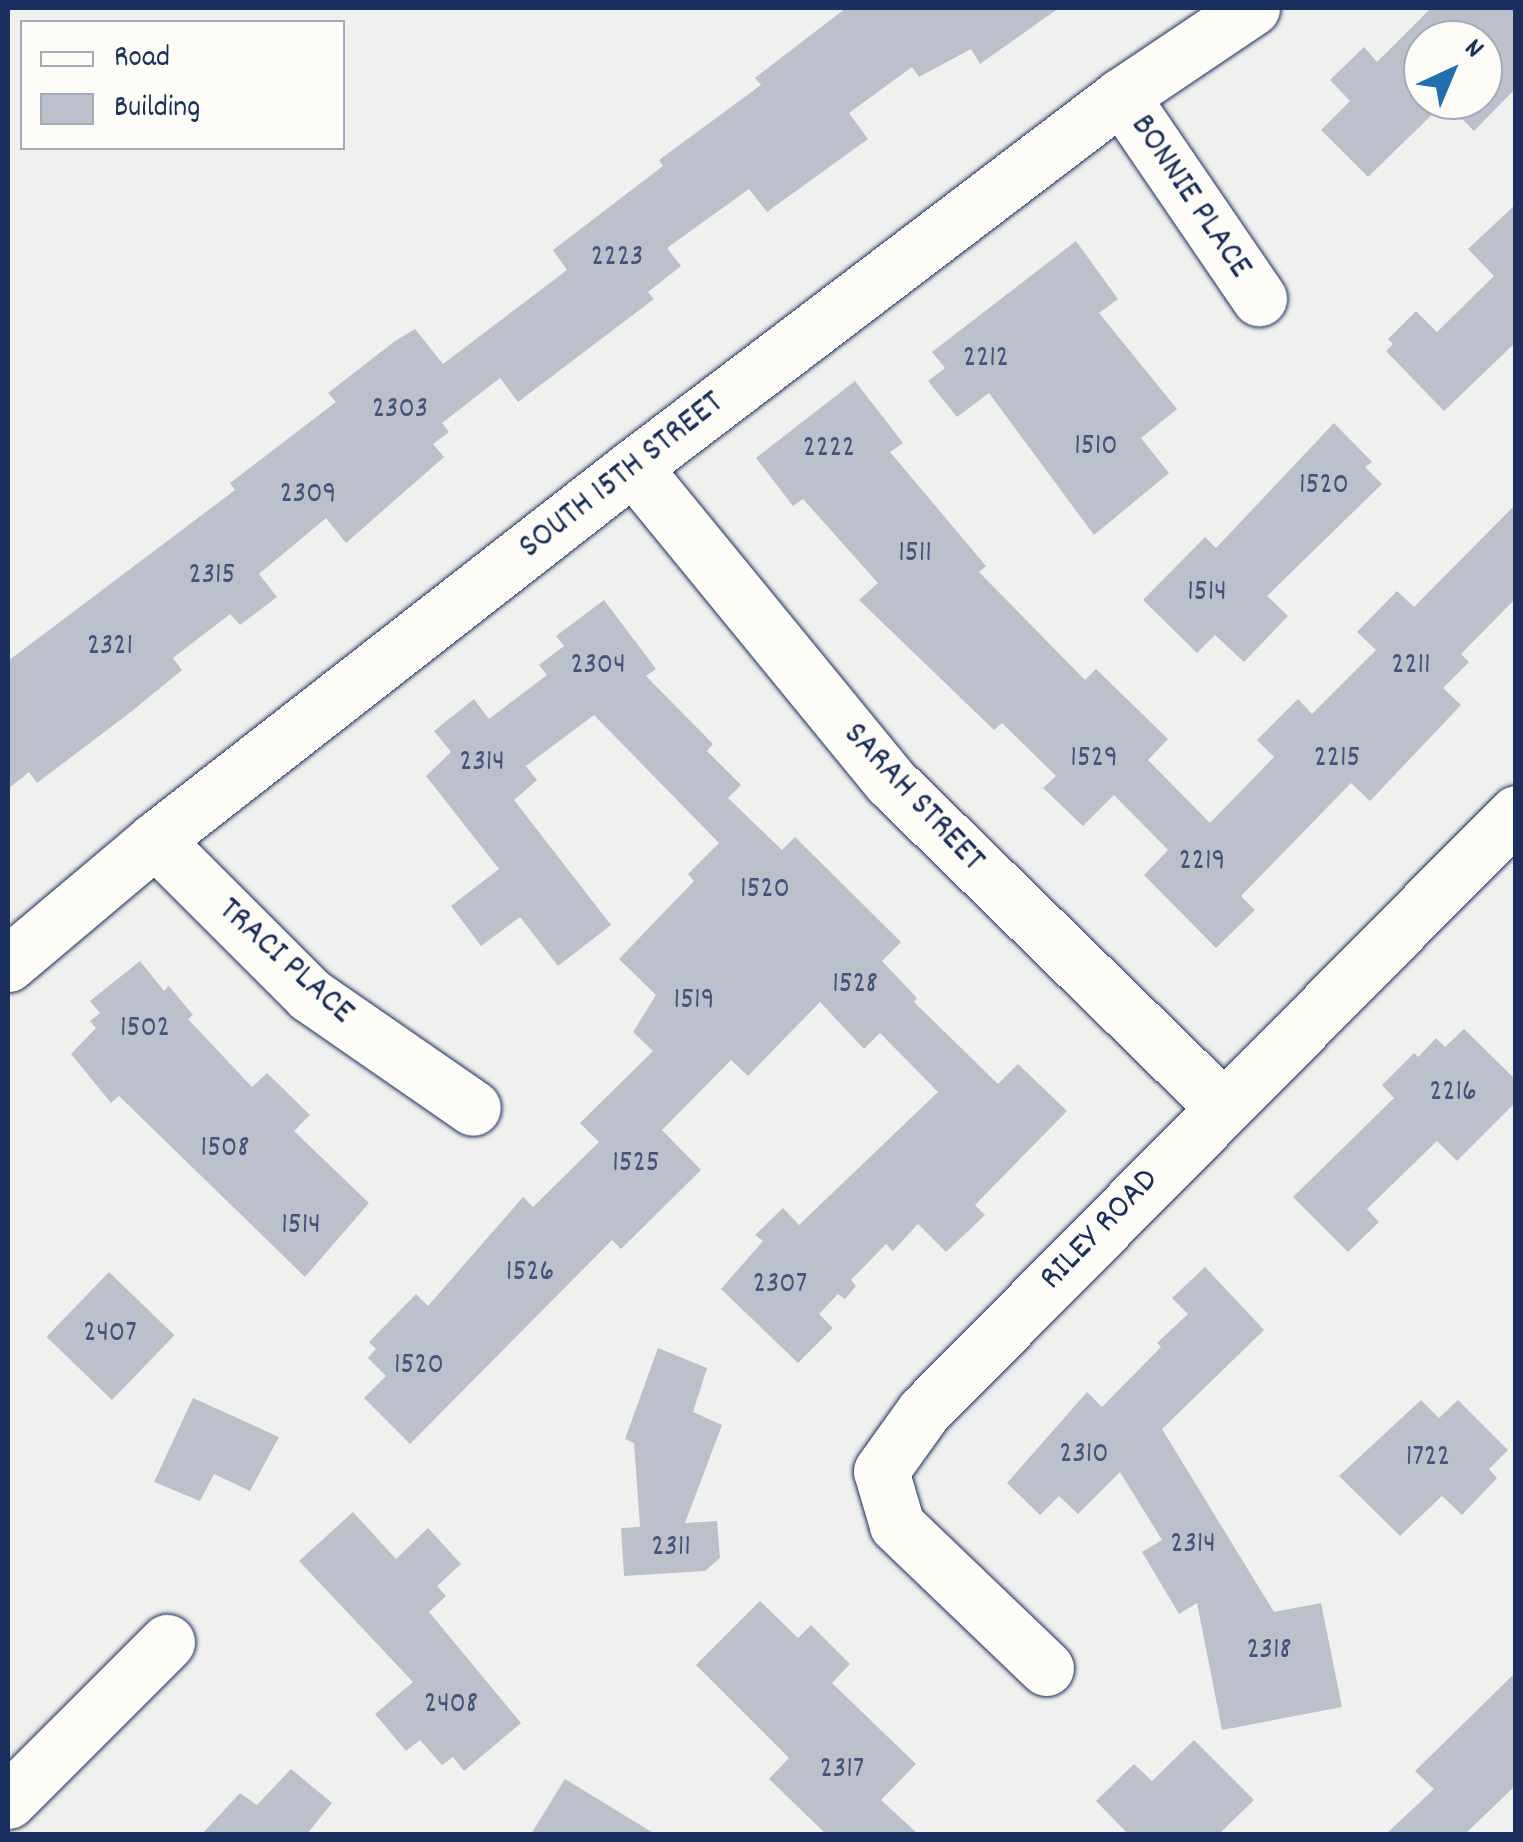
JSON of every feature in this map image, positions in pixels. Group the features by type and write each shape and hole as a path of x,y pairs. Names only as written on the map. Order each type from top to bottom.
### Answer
{"street":[{"name":"SOUTH 15TH STREET","path":"8,964 155,840 633,467 1120,96 1252,8"},
{"name":"BONNIE PLACE","path":"1120,96 1259,298"},
{"name":"SARAH STREET","path":"633,467 891,782 1221,1105"},
{"name":"RILEY ROAD","path":"1046,1668 897,1525 881,1471 924,1411 1221,1105 1516,813"},
{"name":"TRACI PLACE","path":"155,840 310,995 472,1108"},
{"path":"8,1801 167,1642"}],"building":[{"path":"846,8 1059,8 980,64 971,49 919,77 912,67 849,113 868,139 767,212 749,189 667,248 681,266 648,292 654,299 518,402 500,378 442,423 449,432 433,444 444,457 346,543 326,518 259,574 277,597 240,625 230,614 173,658 182,670 132,711 37,783 29,772 8,789 8,661 235,490 230,483 336,402 328,393 395,341 415,329 443,364 567,270 553,250 663,166 659,160 761,85 755,78"},
{"path":"1431,8 1516,8 1516,88 1503,101 1503,20 1419,20"},
{"path":"1403,36 1403,120 1427,120 1368,177 1321,130 1350,101 1330,80 1364,47 1377,62"},
{"path":"1463,120 1485,120 1474,131"},
{"path":"1516,204 1516,342 1444,411 1386,351 1393,344 1388,339 1416,311 1437,332 1494,276 1468,249"},
{"path":"1076,241 1118,299 1099,313 1177,409 1141,438 1169,473 1094,535 989,393 957,417 928,381 945,368 932,352"},
{"path":"855,381 903,443 890,452 986,566 979,572 1085,680 1096,669 1168,739 1148,760 1210,823 1274,757 1257,740 1298,699 1312,714 1376,650 1357,632 1397,591 1414,607 1516,504 1516,598 1461,654 1469,662 1443,688 1461,705 1370,801 1351,783 1241,896 1255,910 1216,948 1144,875 1168,850 1114,795 1083,826 1043,788 1056,776 1002,723 994,730 859,600 878,583 803,499 793,506 756,458"},
{"path":"1334,423 1372,462 1365,467 1382,484 1267,596 1288,616 1244,662 1215,635 1197,653 1143,600 1205,537 1216,548"},
{"path":"604,600 656,669 646,676 713,744 707,751 741,785 728,798 782,850 795,837 901,942 882,961 917,998 914,1002 998,1084 1018,1064 1067,1111 975,1205 985,1215 946,1252 918,1224 893,1251 886,1244 851,1280 856,1286 845,1299 838,1294 819,1314 833,1328 798,1363 721,1289 763,1241 755,1235 783,1208 799,1225 938,1092 880,1033 864,1049 820,1002 748,1076 731,1060 662,1130 701,1170 621,1249 612,1240 410,1444 364,1398 386,1376 368,1358 376,1349 369,1342 416,1294 428,1306 523,1197 533,1207 599,1142 580,1123 653,1051 633,1032 656,995 619,959 694,881 688,874 719,843 594,715 526,766 537,780 514,800 611,925 558,966 520,917 481,946 451,906 499,869 426,776 451,752 434,731 474,699 489,719 547,675 539,665 564,646 556,636"},
{"path":"140,961 164,991 169,986 193,1015 188,1019 252,1087 267,1073 310,1115 294,1131 369,1203 305,1277 119,1096 111,1103 71,1054 96,1028 90,1021 100,1013 90,1001"},
{"path":"1464,1029 1516,1080 1516,1102 1457,1161 1437,1141 1367,1209 1379,1222 1348,1252 1293,1197 1394,1098 1382,1085 1414,1053 1418,1057 1436,1038 1445,1047"},
{"path":"1205,1267 1264,1330 1162,1429 1274,1612 1321,1603 1342,1707 1222,1730 1197,1603 1179,1614 1142,1552 1162,1540 1120,1472 1078,1514 1059,1496 1040,1515 1007,1483 1087,1392 1102,1407 1161,1347 1157,1343 1188,1314 1172,1298"},
{"path":"109,1272 174,1335 112,1400 46,1337"},
{"path":"658,1348 707,1368 693,1412 722,1425 685,1523 717,1521 720,1558 705,1571 624,1576 621,1528 640,1527 634,1443 625,1439"},
{"path":"193,1398 279,1437 250,1491 214,1474 200,1501 154,1482"},
{"path":"1421,1400 1439,1418 1458,1400 1508,1450 1489,1469 1497,1478 1462,1515 1442,1496 1400,1536 1339,1476"},
{"path":"353,1512 396,1559 428,1528 461,1564 437,1586 446,1596 429,1612 521,1723 464,1771 453,1757 442,1765 420,1740 406,1751 375,1714 413,1682 299,1561"},
{"path":"760,1601 798,1638 811,1625 850,1664 832,1683 916,1764 881,1800 918,1834 826,1834 769,1779 789,1758 696,1665"},
{"path":"1516,1672 1516,1785 1465,1834 1386,1834 1434,1789 1415,1771"},
{"path":"1194,1740 1254,1800 1219,1834 1128,1834 1096,1801 1134,1764 1152,1781"},
{"path":"291,1769 332,1803 307,1834 202,1834 240,1793 257,1805"},
{"path":"565,1779 655,1834 531,1834"}]}
